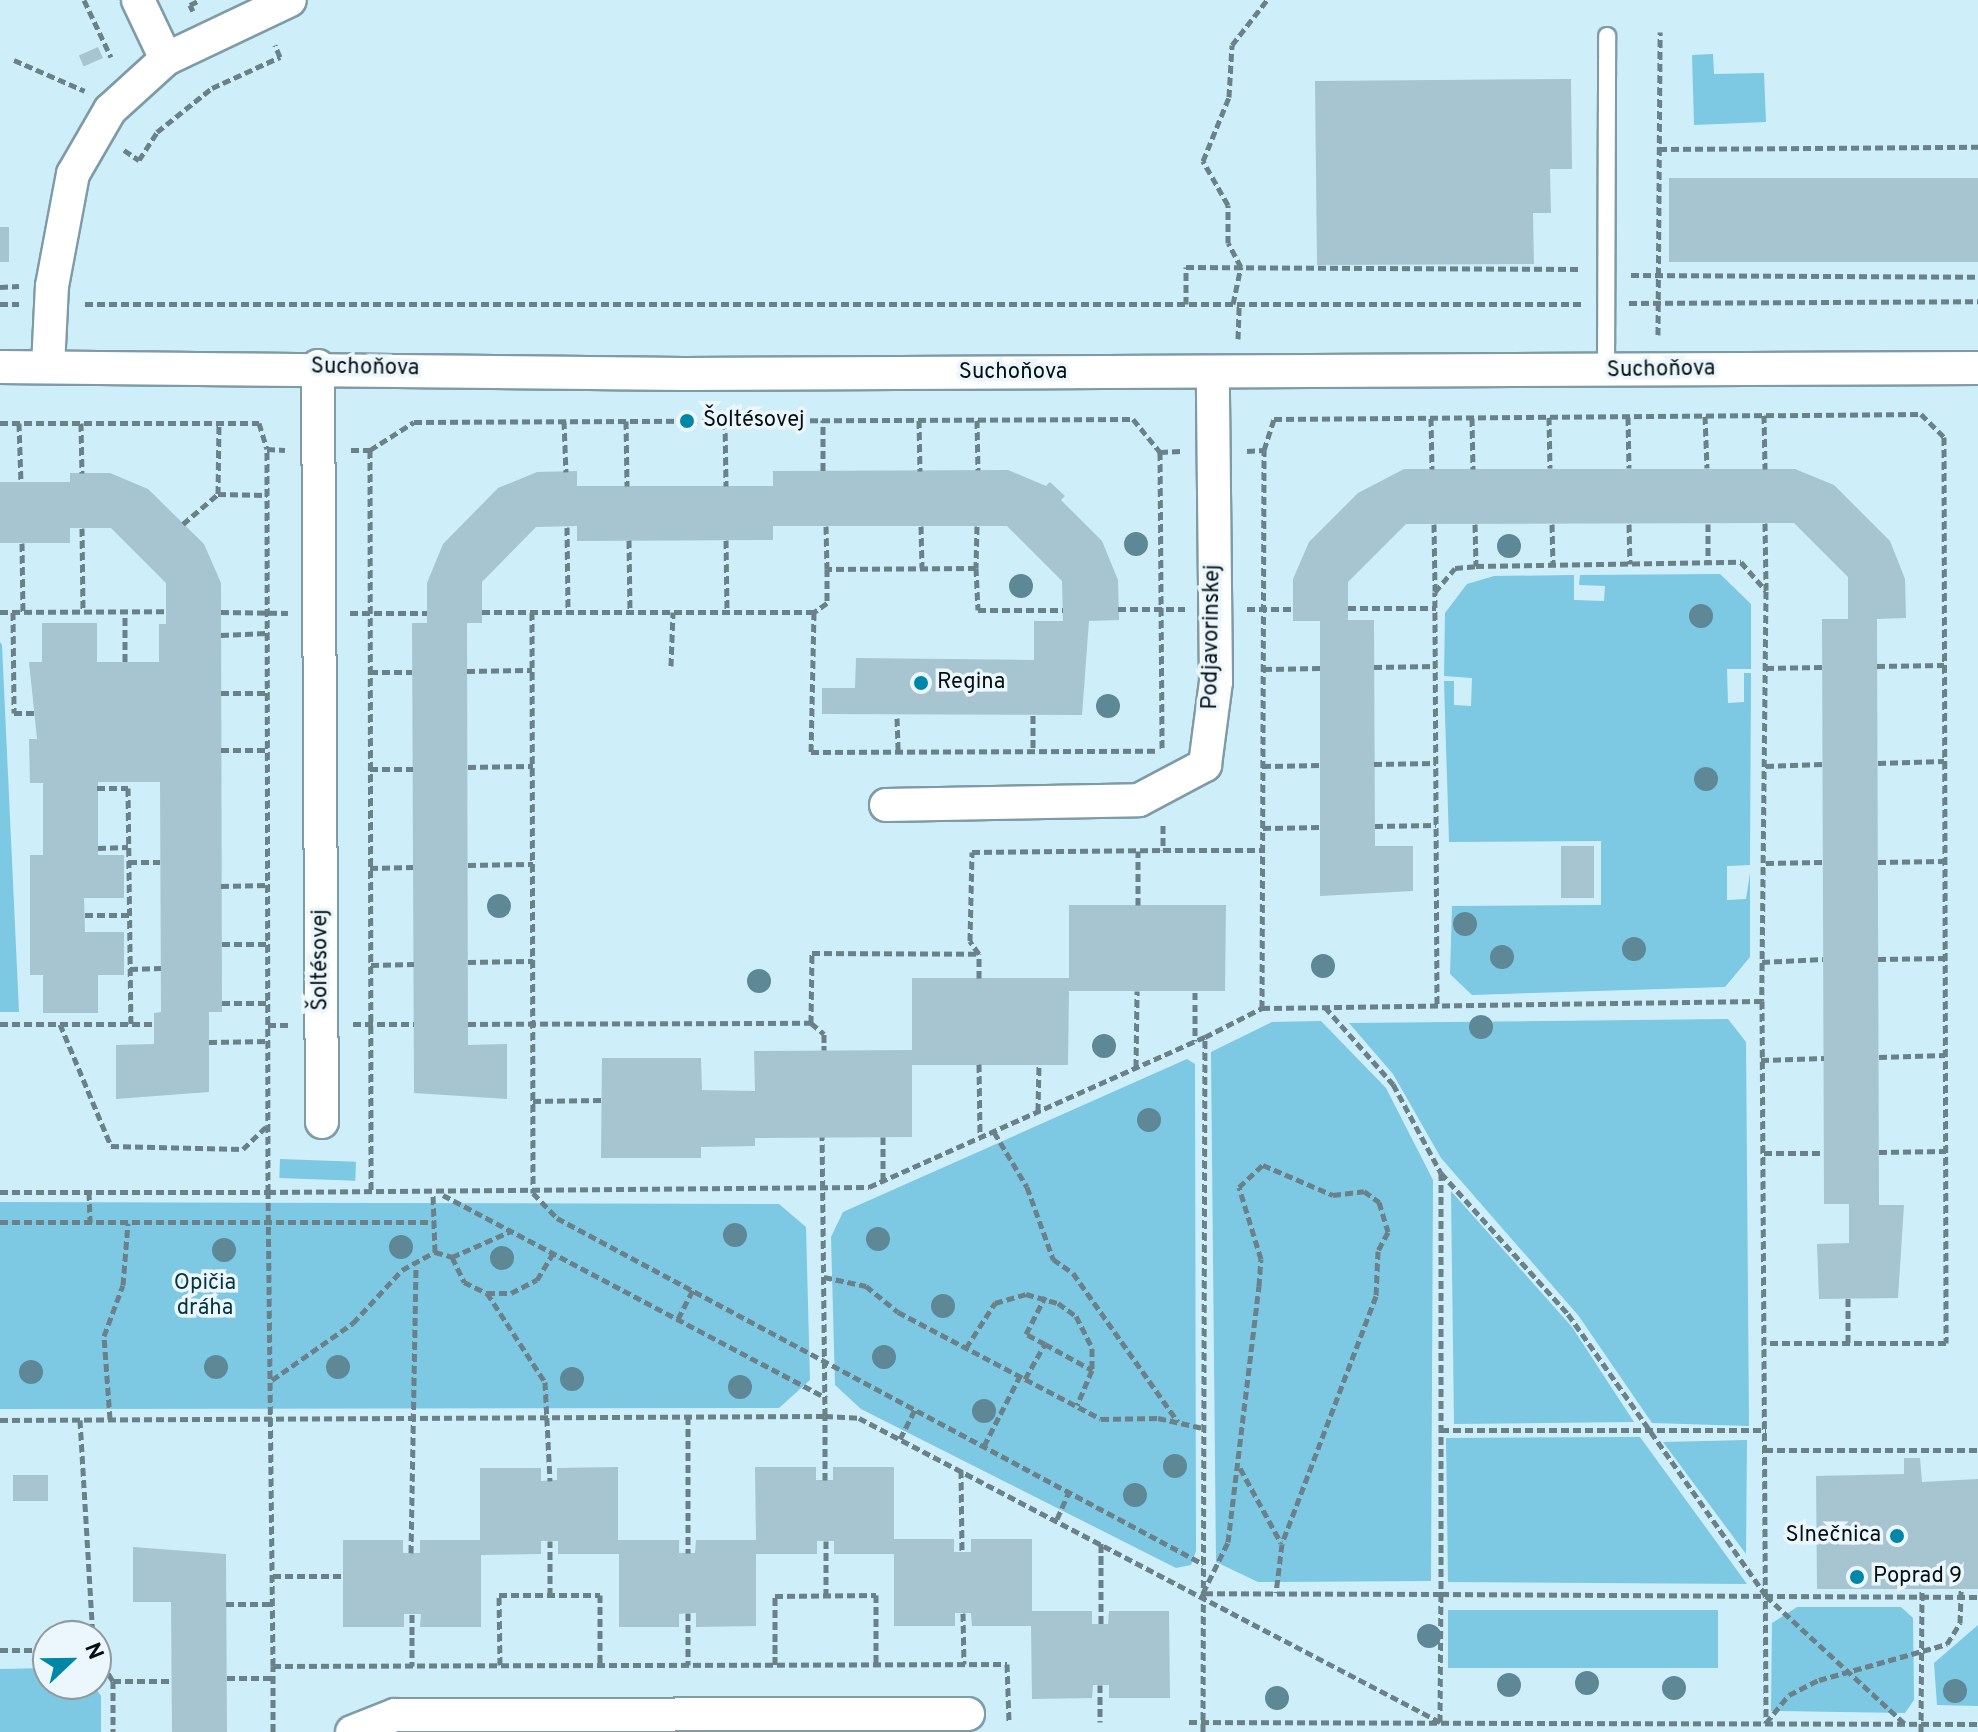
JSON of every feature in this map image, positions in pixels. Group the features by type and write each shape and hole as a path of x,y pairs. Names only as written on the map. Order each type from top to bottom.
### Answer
{"street":[{"path":"138,0 166,59"},
{"path":"48,367 51,295 73,174 110,110 166,59 290,0"},
{"name":"Šoltésovej","path":"318,366 322,1122"},
{"name":"Suchoňova","path":"0,367 1213,372 1978,368"},
{"name":"Podjavorinskej","path":"886,805 1139,800 1205,765 1216,682 1210,451 1213,372"},
{"path":"352,1732 395,1715 968,1714"}],"lane":[{"path":"1606,372 1607,36"}],"path":[{"path":"84,0 111,57"},
{"path":"1233,304 1241,267 1228,243 1228,205 1203,161 1229,97 1232,45 1267,0"},
{"path":"1660,32 1660,416"},
{"path":"114,156 118,146 139,160 157,132 212,88 280,57 271,34"},
{"path":"14,60 89,93"},
{"path":"1659,149 1978,147"},
{"path":"1186,304 1186,267 1606,275 1978,277"},
{"path":"0,287 51,295 1186,304 1978,301"},
{"path":"0,304 51,295"},
{"path":"1262,1008 1264,450 1274,419 1921,414 1944,437 1946,1343 1766,1343"},
{"path":"1764,415 1765,469"},
{"path":"1705,416 1707,468"},
{"path":"1549,417 1550,468"},
{"path":"1628,417 1629,468"},
{"path":"1431,418 1432,469"},
{"path":"1472,418 1473,469"},
{"path":"267,449 370,450 414,422 1133,419 1160,452 1163,850"},
{"path":"823,420 823,471"},
{"path":"919,420 920,471"},
{"path":"977,420 978,470"},
{"path":"564,421 566,472"},
{"path":"626,421 627,486"},
{"path":"725,421 726,486"},
{"path":"0,423 259,423 267,449 268,1192 273,1732"},
{"path":"19,423 21,482"},
{"path":"81,423 82,473"},
{"path":"218,494 219,423"},
{"path":"370,450 371,1192"},
{"path":"1160,452 1264,450"},
{"path":"183,524 218,494 267,495"},
{"path":"1765,523 1766,863 1761,1060 1766,1343 1766,1723"},
{"path":"1434,524 1437,1004"},
{"path":"1475,524 1476,566"},
{"path":"1552,524 1553,565"},
{"path":"1629,524 1630,564"},
{"path":"1708,524 1708,563"},
{"path":"482,612 814,612 827,603 826,526"},
{"path":"921,526 922,568"},
{"path":"977,526 978,610 1063,610"},
{"path":"567,527 568,612"},
{"path":"82,528 83,611"},
{"path":"629,540 630,612"},
{"path":"726,540 727,612"},
{"path":"22,543 23,612"},
{"path":"1435,592 1455,568 1741,562 1766,591"},
{"path":"827,569 976,568"},
{"path":"1348,608 1436,608"},
{"path":"125,611 125,662"},
{"path":"0,612 166,611"},
{"path":"13,612 14,713 36,713"},
{"path":"532,612 533,1193 557,1218 1203,1564"},
{"path":"671,666 673,612"},
{"path":"814,612 811,752 1162,751"},
{"path":"221,635 267,633"},
{"path":"1877,666 1944,665"},
{"path":"1374,667 1436,666"},
{"path":"1766,668 1822,667"},
{"path":"1264,669 1320,668"},
{"path":"467,671 532,670"},
{"path":"370,672 412,672"},
{"path":"221,693 267,693"},
{"path":"1033,715 1033,751"},
{"path":"897,718 898,752"},
{"path":"221,750 267,750"},
{"path":"1878,763 1944,761"},
{"path":"1374,764 1436,763"},
{"path":"1766,766 1823,764"},
{"path":"1263,766 1321,765"},
{"path":"468,767 533,766"},
{"path":"370,769 413,769"},
{"path":"97,788 128,788 131,1025"},
{"path":"1375,826 1436,825"},
{"path":"1263,828 1320,827"},
{"path":"98,848 128,847"},
{"path":"979,978 979,954 970,941 972,852 1263,850"},
{"path":"1138,851 1138,905"},
{"path":"1878,862 1944,861"},
{"path":"129,862 160,862"},
{"path":"1766,863 1823,862"},
{"path":"468,865 533,864"},
{"path":"370,868 413,867"},
{"path":"221,886 268,885"},
{"path":"85,915 129,915"},
{"path":"222,944 268,944"},
{"path":"811,1023 812,953 979,954"},
{"path":"1878,959 1945,958"},
{"path":"1762,962 1823,959"},
{"path":"468,962 533,961"},
{"path":"370,965 414,964"},
{"path":"130,969 161,968"},
{"path":"1136,1067 1137,991"},
{"path":"1195,992 1195,1041"},
{"path":"0,1192 441,1194 822,1190 883,1181 1205,1037 1262,1008 1762,1001"},
{"path":"222,1003 268,1003"},
{"path":"1325,1006 1393,1084 1441,1173 1568,1314 1646,1430 1766,1596 1905,1724"},
{"path":"468,1024 811,1023 824,1034 824,1050"},
{"path":"0,1024 154,1024"},
{"path":"60,1024 111,1146 243,1149 268,1125"},
{"path":"1203,1732 1205,1037"},
{"path":"209,1042 268,1041"},
{"path":"1879,1057 1945,1055"},
{"path":"1761,1060 1824,1058"},
{"path":"979,1064 980,1137"},
{"path":"1038,1111 1039,1065"},
{"path":"533,1101 601,1100"},
{"path":"994,1132 1027,1187 1053,1259 1073,1273 1178,1422"},
{"path":"822,1137 828,1398 825,1480"},
{"path":"883,1137 883,1181"},
{"path":"1879,1152 1946,1151"},
{"path":"1764,1153 1824,1153"},
{"path":"1202,1593 1222,1564 1239,1466 1261,1259 1239,1187 1242,1177 1263,1165 1333,1195 1364,1191 1379,1202 1388,1232 1378,1251 1376,1296 1282,1544 1276,1593"},
{"path":"1440,1722 1441,1173"},
{"path":"89,1192 90,1223"},
{"path":"433,1194 435,1252"},
{"path":"441,1194 828,1398"},
{"path":"0,1222 433,1222"},
{"path":"110,1419 104,1336 123,1285 128,1223"},
{"path":"435,1252 452,1257 511,1231"},
{"path":"271,1381 353,1323 402,1270 416,1268 435,1252"},
{"path":"487,1293 534,1283 553,1253"},
{"path":"452,1257 464,1282 487,1293 545,1382 550,1418 550,1481"},
{"path":"411,1553 409,1418 416,1268"},
{"path":"824,1277 866,1286 966,1348 1101,1419 1178,1422 1203,1428"},
{"path":"678,1319 693,1290"},
{"path":"966,1348 995,1303 1045,1297 1076,1316 1092,1348 1092,1370 1077,1406"},
{"path":"1045,1297 1026,1334 1092,1370"},
{"path":"1848,1298 1848,1343"},
{"path":"984,1446 1045,1344"},
{"path":"900,1439 915,1409"},
{"path":"688,1417 688,1553"},
{"path":"0,1420 859,1418 1202,1593 1440,1722"},
{"path":"80,1420 92,1620"},
{"path":"1441,1430 1766,1430"},
{"path":"1765,1450 1978,1450"},
{"path":"1239,1466 1282,1544"},
{"path":"961,1470 962,1552"},
{"path":"1057,1519 1069,1492"},
{"path":"550,1541 550,1595"},
{"path":"826,1541 826,1596"},
{"path":"1101,1541 1101,1624"},
{"path":"273,1576 343,1576"},
{"path":"1202,1593 1766,1596 1960,1593 1978,1597"},
{"path":"1921,1728 1922,1593"},
{"path":"1766,1723 1789,1695 1947,1644 1960,1623 1960,1593"},
{"path":"500,1665 499,1595 600,1595 600,1665"},
{"path":"775,1665 775,1596 876,1595 876,1664"},
{"path":"226,1604 273,1604"},
{"path":"688,1613 688,1665"},
{"path":"963,1613 964,1664"},
{"path":"412,1614 412,1666"},
{"path":"0,1650 32,1650"},
{"path":"273,1666 1007,1664 1009,1721"},
{"path":"227,1678 273,1678"},
{"path":"113,1732 113,1681 172,1681"},
{"path":"1100,1685 1100,1722"},
{"path":"1189,1722 1905,1724 1921,1728 1978,1724"}],"green space":[{"path":"1713,54 1714,74 1764,73 1766,122 1694,125 1692,55"},
{"path":"1720,574 1751,604 1751,669 1727,669 1728,703 1744,702 1744,673 1751,673 1750,865 1727,866 1727,900 1746,899 1750,873 1750,957 1725,987 1472,995 1450,974 1452,906 1601,905 1601,841 1449,842 1444,681 1454,681 1454,705 1471,706 1472,678 1444,676 1445,613 1467,584 1494,576 1574,575 1574,600 1604,601 1605,586 1579,585 1580,575"},
{"path":"0,642 2,645 19,1012 0,1012"},
{"path":"1728,1019 1746,1042 1749,1426 1652,1423 1578,1315 1441,1158 1393,1074 1349,1023"},
{"path":"1321,1021 1386,1088 1433,1180 1431,1581 1258,1582 1216,1562 1211,1052 1272,1022"},
{"path":"1187,1059 1195,1064 1196,1551 1191,1565 1176,1568 861,1409 835,1385 831,1237 843,1212"},
{"path":"280,1159 356,1162 355,1181 279,1178"},
{"path":"1451,1191 1572,1327 1634,1422 1454,1424"},
{"name":"Opičia dráha","path":"0,1202 779,1204 806,1227 810,1380 779,1408 0,1409"},
{"path":"1640,1437 1747,1584 1448,1582 1446,1438"},
{"path":"1747,1440 1746,1554 1663,1442"},
{"path":"1797,1607 1901,1607 1913,1618 1914,1700 1905,1713 1771,1711 1772,1623"},
{"path":"1448,1610 1718,1610 1718,1668 1448,1668"},
{"path":"1978,1625 1978,1706 1937,1705 1934,1663"},
{"path":"32,1668 32,1700 101,1700 101,1732 0,1732 0,1669"}],"building":[{"path":"98,47 103,58 84,67 79,56"},
{"path":"1571,79 1572,169 1550,169 1551,213 1533,213 1534,264 1317,265 1315,81"},
{"path":"1669,178 1978,178 1978,262 1669,262"},
{"path":"0,227 9,227 9,262 0,262"},
{"path":"1404,469 1795,469 1834,485 1890,541 1905,579 1906,618 1877,619 1879,1205 1904,1205 1898,1298 1819,1299 1817,1244 1849,1243 1849,1204 1824,1204 1822,619 1848,619 1848,577 1794,523 1406,524 1348,582 1348,620 1374,620 1375,846 1413,846 1413,891 1320,896 1320,621 1293,621 1293,579 1309,542 1358,493"},
{"path":"1008,470 1046,486 1050,482 1065,496 1061,500 1102,541 1118,580 1119,620 1089,621 1082,715 822,714 822,688 855,688 856,658 1034,660 1034,621 1063,621 1062,581 1007,526 773,526 773,540 577,541 577,526 536,527 482,582 482,623 467,623 468,1045 507,1044 507,1099 414,1093 412,623 427,623 427,583 443,544 498,488 537,472 577,471 577,486 773,486 773,471"},
{"path":"70,473 110,473 148,489 204,544 221,583 222,1012 209,1012 209,1092 116,1099 116,1045 154,1044 154,1013 161,1012 160,782 98,782 98,855 124,855 124,898 84,898 85,932 124,932 124,975 98,975 98,1013 43,1013 43,975 30,975 30,855 43,855 43,783 30,783 29,739 37,739 29,662 42,662 42,623 97,623 97,662 159,662 159,624 166,624 166,583 111,528 70,528 70,543 0,543 0,482 70,482"},
{"path":"1561,846 1594,846 1594,898 1561,898"},
{"path":"1069,905 1226,905 1225,991 1069,991 1068,1065 912,1065 912,1137 755,1138 755,1146 701,1147 701,1158 601,1158 602,1058 701,1058 702,1090 755,1091 754,1051 912,1050 912,978 1069,978"},
{"name":"Slnečnica","path":"1904,1458 1920,1458 1922,1482 1978,1479 1978,1589 1817,1589 1816,1476 1904,1474"},
{"path":"618,1467 618,1540 679,1540 679,1553 695,1553 696,1540 756,1540 755,1467 816,1467 816,1480 833,1480 833,1467 894,1467 894,1539 954,1539 954,1552 971,1552 971,1539 1032,1539 1032,1611 1092,1611 1092,1624 1108,1624 1109,1611 1169,1611 1170,1698 1109,1698 1109,1685 1093,1685 1092,1698 1032,1699 1031,1626 972,1626 971,1613 955,1613 955,1626 894,1626 894,1554 834,1554 834,1541 817,1541 817,1554 756,1554 756,1626 696,1627 696,1613 688,1613 679,1614 679,1627 619,1627 619,1554 558,1554 558,1541 541,1541 541,1554 481,1555 481,1627 420,1627 421,1614 404,1614 404,1627 343,1627 343,1540 403,1540 403,1553 420,1553 420,1540 480,1540 480,1468 541,1468 541,1481 557,1480 557,1468"},
{"path":"13,1475 48,1475 48,1501 13,1501"},
{"path":"133,1547 226,1554 227,1732 172,1732 171,1602 133,1602"}],"place":[{"name":"Šoltésovej","path":"687,421"},
{"name":"Regina","path":"921,683"},
{"name":"Slnečnica","path":"1897,1536"},
{"name":"Poprad 9","path":"1857,1577"}]}
